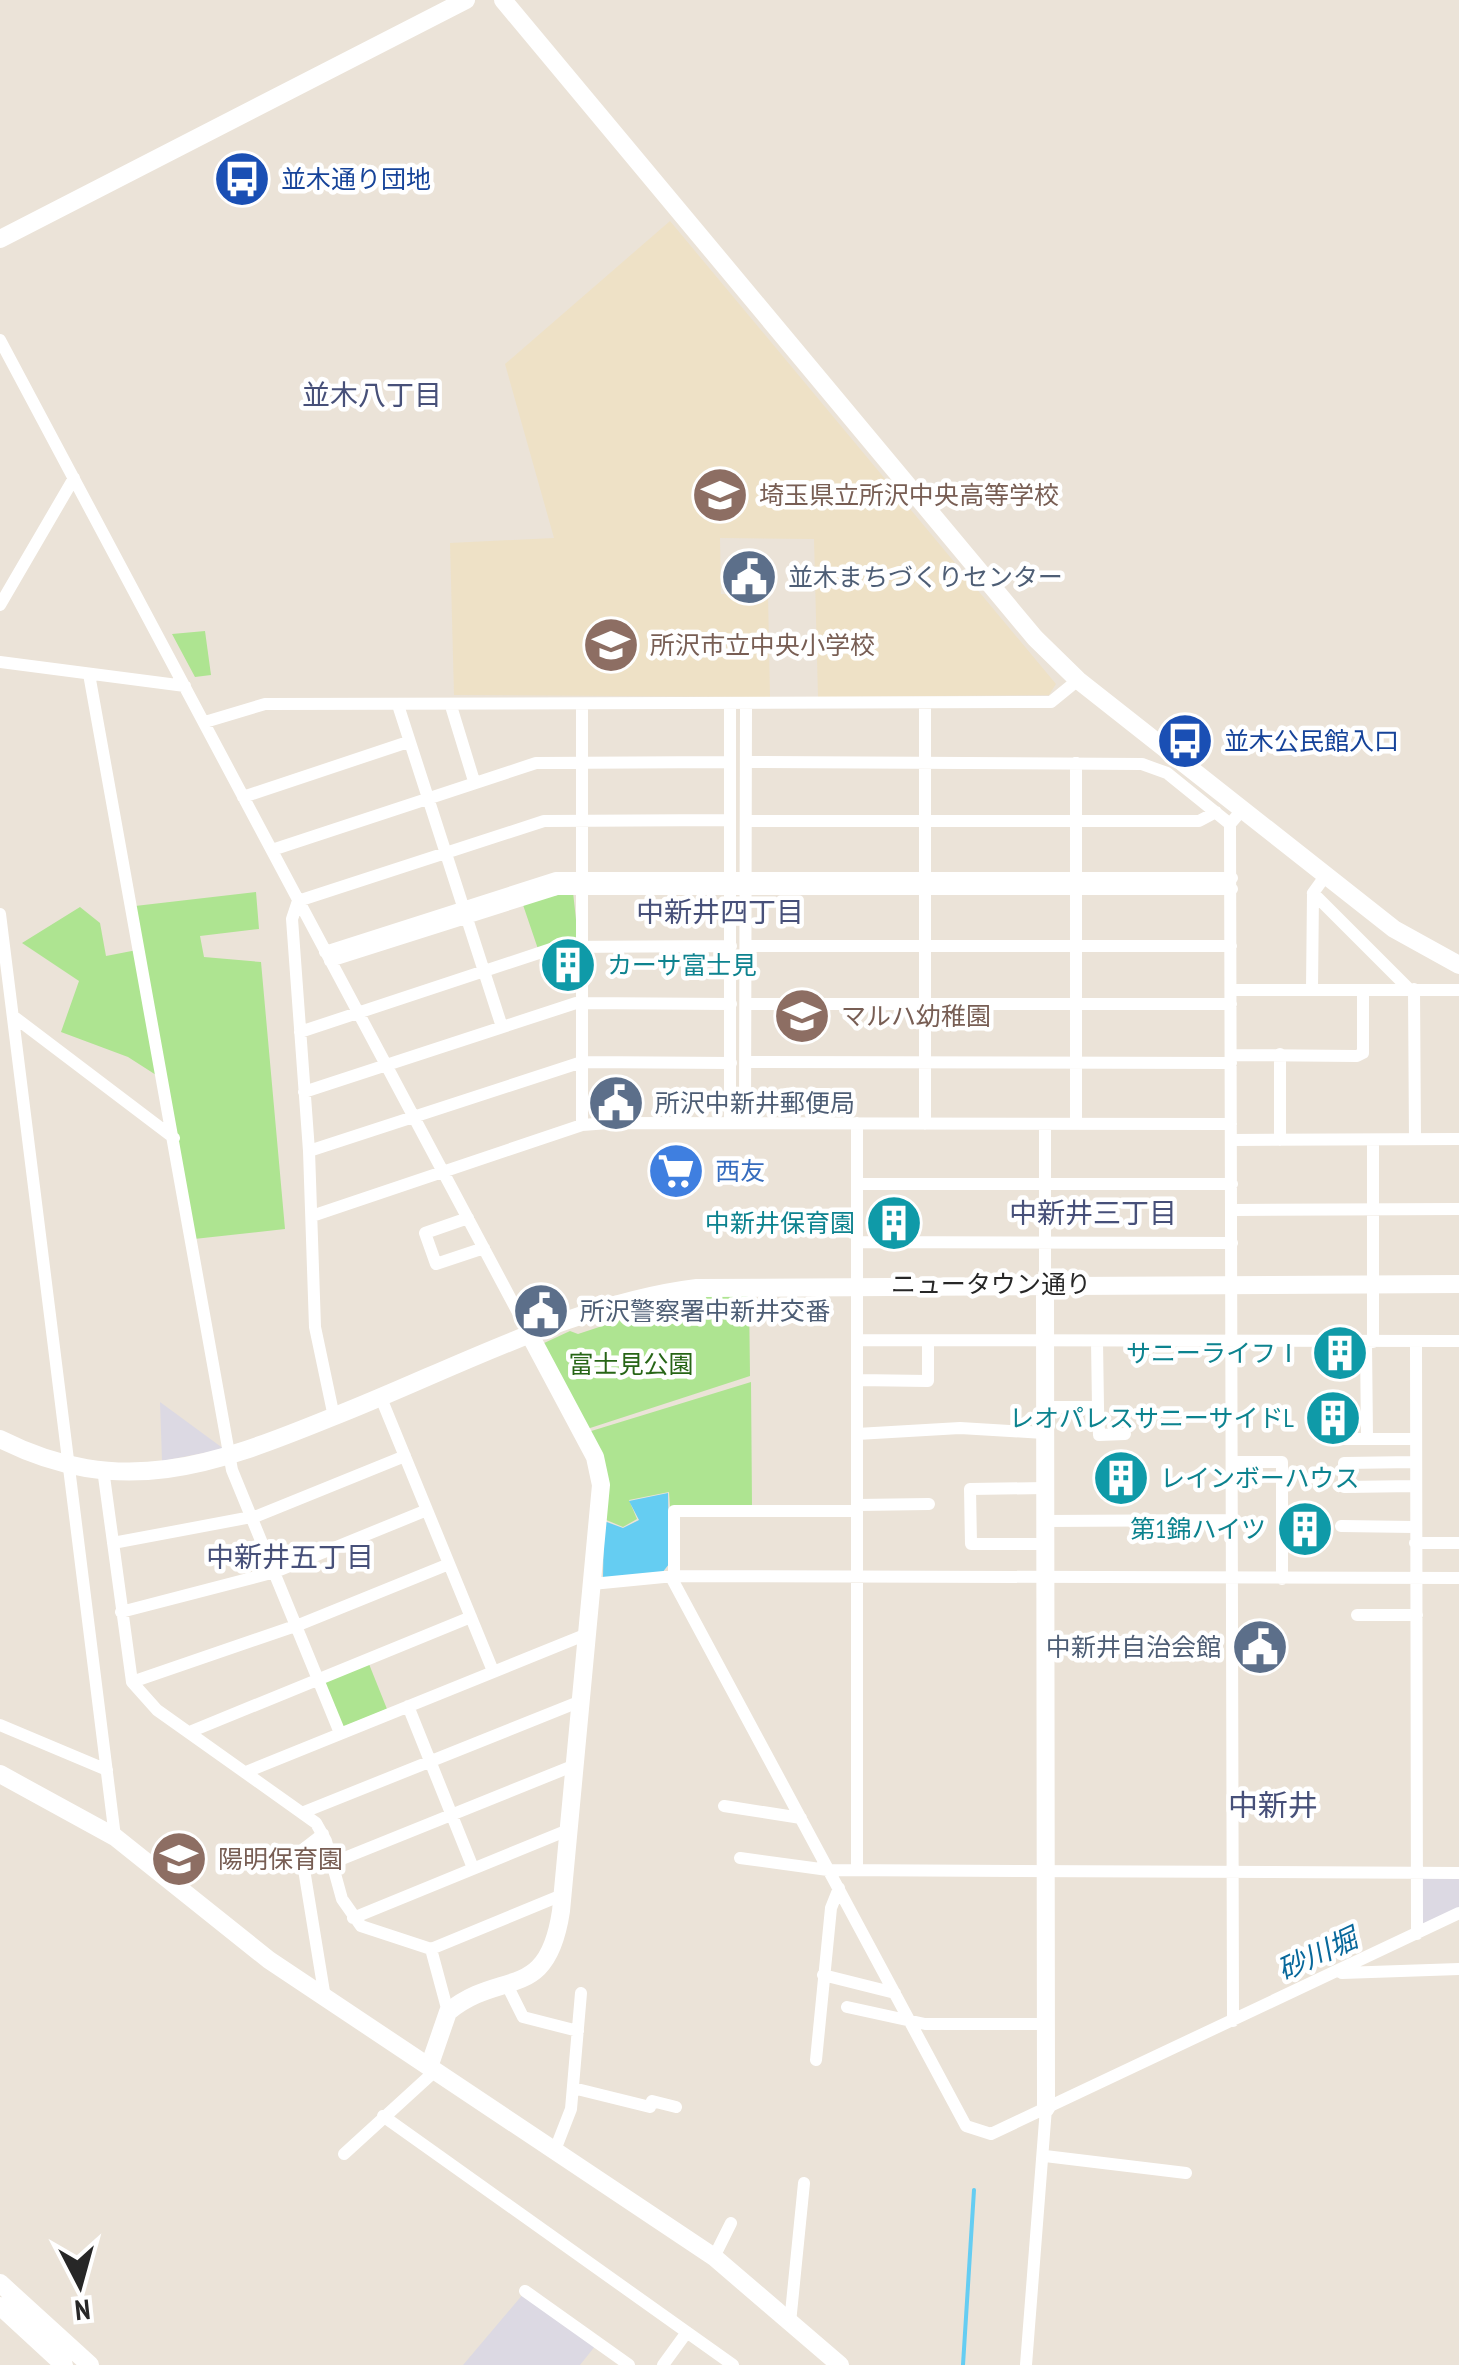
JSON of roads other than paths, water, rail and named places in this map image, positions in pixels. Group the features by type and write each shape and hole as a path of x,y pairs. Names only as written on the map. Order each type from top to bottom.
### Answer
{"street":[{"path":"0,238 466,0"},
{"path":"503,0 971,565 1078,680 1236,816 1326,876 1412,942 1459,965"},
{"path":"0,340 532,1336 599,1469 562,1895 550,1954 531,1975 448,2012"},
{"path":"0,605 74,478"},
{"path":"0,662 185,686"},
{"path":"89,674 230,1458 340,1732"},
{"path":"205,722 265,704 1051,702 1078,680"},
{"path":"925,1124 926,703"},
{"path":"730,704 730,820 746,946 730,1063 730,1123"},
{"path":"745,1123 746,1062 730,946 746,821 746,704"},
{"path":"398,705 502,1027"},
{"path":"582,705 582,1126"},
{"path":"451,706 474,782"},
{"path":"243,797 408,742"},
{"path":"272,850 536,763 730,762"},
{"path":"746,762 1151,766 1216,812 1236,816"},
{"path":"1076,763 1076,1123"},
{"path":"746,821 1199,821 1216,812"},
{"path":"1233,2021 1231,946 1236,816"},
{"path":"298,901 544,821 730,820"},
{"path":"1312,990 1313,893 1326,876"},
{"path":"328,957 464,912 582,884 1232,884"},
{"path":"1313,893 1412,990 1415,1139"},
{"path":"298,901 292,919 309,1152 314,1327 334,1417"},
{"path":"0,914 115,1837"},
{"path":"300,1032 557,947 730,946"},
{"path":"746,946 1231,946"},
{"path":"304,1092 582,1004 1077,1004 1312,990 1459,990"},
{"path":"746,1062 1076,1062 1231,1059 1280,1054 1357,1056 1362,1052 1363,990"},
{"path":"14,1016 174,1138"},
{"path":"1280,1054 1280,1140"},
{"path":"309,1152 582,1062 730,1063"},
{"path":"857,1123 857,1870"},
{"path":"1026,2365 1046,2108 1045,1124"},
{"path":"312,1216 582,1126 1231,1124"},
{"path":"1231,1140 1459,1138"},
{"path":"1367,1439 1373,1140"},
{"path":"858,1184 1232,1184"},
{"path":"1232,1210 1459,1210"},
{"path":"468,1218 425,1233 436,1264 484,1248"},
{"path":"857,1242 1232,1243"},
{"name":"ニュータウン通り","path":"0,1439 67,1464 103,1469 166,1470 230,1458 532,1336 607,1308 670,1291 738,1284 1459,1284"},
{"path":"857,1340 1459,1342"},
{"path":"1097,1341 1099,1434 1124,1434"},
{"path":"857,1380 928,1381 928,1342"},
{"path":"1416,1342 1417,1934"},
{"path":"381,1398 493,1672"},
{"path":"1044,1407 1098,1407"},
{"path":"857,1434 960,1428 1044,1433"},
{"path":"1337,1439 1415,1439"},
{"path":"112,1542 252,1517 405,1456"},
{"path":"1232,1462 1282,1462 1282,1578"},
{"path":"1415,1462 1344,1464 1344,1487 1415,1486"},
{"path":"103,1469 132,1682 150,1705 304,1812 323,1834 342,1899 353,1918 377,1934 431,1949 562,1895"},
{"path":"1045,1488 970,1489 971,1544 1045,1544"},
{"path":"929,1504 674,1511 672,1576 966,2126 990,2134 1459,1914"},
{"path":"121,1612 275,1572 427,1510"},
{"path":"1045,1521 1232,1520"},
{"path":"1340,1526 1414,1527"},
{"path":"1415,1543 1459,1544"},
{"path":"132,1682 296,1625 449,1564"},
{"path":"592,1584 672,1576 1459,1578"},
{"path":"1357,1615 1417,1615"},
{"path":"192,1732 470,1617"},
{"path":"246,1772 587,1634"},
{"path":"304,1812 581,1701"},
{"path":"408,1706 473,1868"},
{"path":"0,1724 107,1770"},
{"path":"332,1863 575,1764"},
{"path":"0,1774 115,1837 269,1960 714,2256 840,2365"},
{"path":"724,1806 801,1818"},
{"path":"353,1918 568,1830"},
{"path":"323,1834 301,1851 325,1998"},
{"path":"740,1858 828,1870 1459,1874"},
{"path":"816,2060 831,1908 839,1888"},
{"path":"344,2154 432,2069 448,2012 431,1949"},
{"path":"1334,1973 1459,1969"},
{"path":"823,1975 895,1993"},
{"path":"507,1985 523,2017 578,2031"},
{"path":"555,2150 571,2108 581,1993"},
{"path":"847,2006 912,2023 1046,2024"},
{"path":"573,2088 650,2107 652,2102 676,2107"},
{"path":"383,2116 733,2365"},
{"path":"1045,2156 1186,2173"},
{"path":"790,2323 804,2183"},
{"path":"714,2256 731,2224"},
{"path":"0,2282 90,2365"},
{"path":"525,2290 629,2365"},
{"path":"0,2306 64,2365"},
{"path":"663,2365 687,2332"}],"water":[{"path":"668,1493 669,1564 662,1573 603,1578 604,1521 623,1528 639,1520 629,1501"}],"waterway":[{"name":"砂川堀","path":"963,2365 974,2190"}],"place":[{"name":"並木通り団地","path":"242,179"},
{"name":"埼玉県立所沢中央高等学校","path":"720,495"},
{"name":"並木まちづくりセンター","path":"749,577"},
{"name":"所沢市立中央小学校","path":"611,645"},
{"name":"並木公民館入口","path":"1185,741"},
{"name":"カーサ富士見","path":"568,965"},
{"name":"マルハ幼稚園","path":"802,1016"},
{"name":"所沢中新井郵便局","path":"616,1103"},
{"name":"西友","path":"676,1171"},
{"name":"中新井保育園","path":"894,1223"},
{"name":"所沢警察署中新井交番","path":"541,1311"},
{"name":"サニーライフⅠ","path":"1340,1353"},
{"name":"レオパレスサニーサイドL","path":"1333,1418"},
{"name":"レインボーハウス","path":"1121,1478"},
{"name":"第1錦ハイツ","path":"1305,1529"},
{"name":"中新井自治会館","path":"1260,1647"},
{"name":"陽明保育園","path":"179,1859"}],"district":[{"name":"並木八丁目","path":"372,395"},
{"name":"中新井四丁目","path":"720,912"},
{"name":"中新井三丁目","path":"1093,1213"},
{"name":"中新井五丁目","path":"290,1557"},
{"name":"中新井","path":"1273,1806"}],"park label":[{"name":"富士見公園","path":"631,1364"}]}
